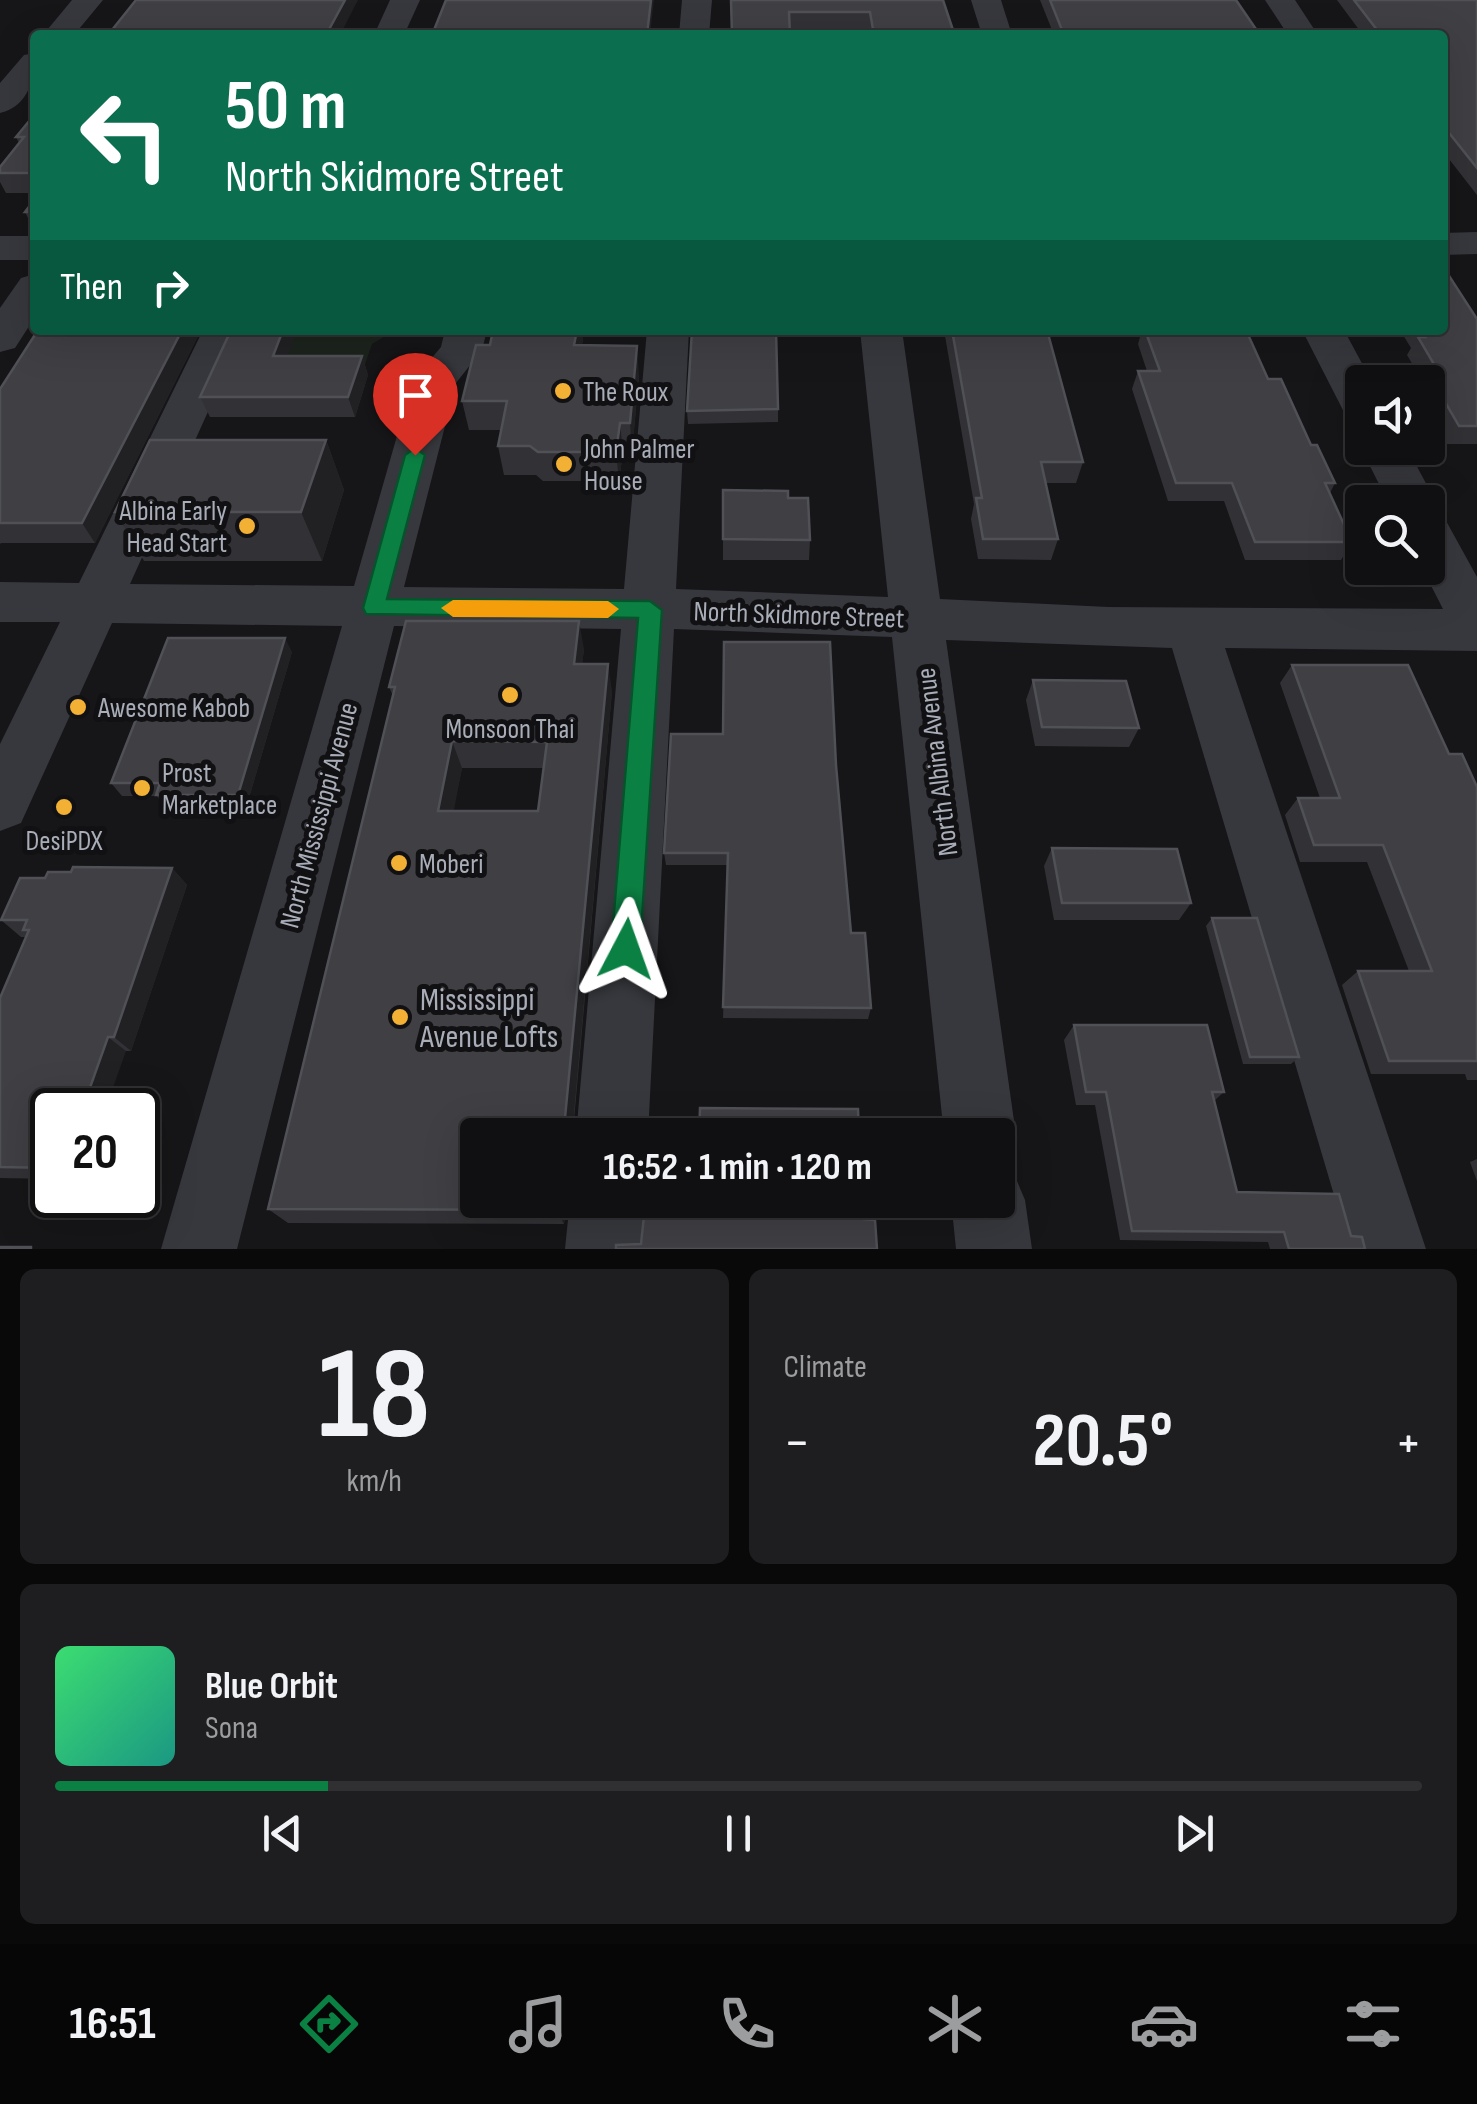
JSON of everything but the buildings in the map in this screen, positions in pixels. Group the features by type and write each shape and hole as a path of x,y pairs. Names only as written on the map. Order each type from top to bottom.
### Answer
{"street":[{"path":"62,30 88,0"},
{"path":"391,30 405,0"},
{"path":"694,30 696,0"},
{"path":"986,0 995,30"},
{"path":"1280,0 1300,30"},
{"path":"0,103 19,71"},
{"path":"0,248 30,248"},
{"path":"0,339 30,294"},
{"path":"0,805 222,335"},
{"name":"North Mississippi Avenue","path":"427,335 422,352 435,380"},
{"name":"North Mississippi Avenue","path":"199,1249 435,380 461,350 465,335"},
{"path":"613,1118 668,335"},
{"name":"North Albina Avenue","path":"883,335 978,1118"},
{"path":"1326,335 1345,372"},
{"path":"1445,565 1477,627"},
{"name":"North Skidmore Street","path":"0,602 650,610 1192,628 1477,627"},
{"path":"1192,628 1388,1249"},
{"path":"604,1249 606,1218"},
{"path":"990,1218 994,1249"}],"shaded area":[{"path":"257,335 387,335 372,344 362,373 240,373"}],"slow traffic":[{"path":"453,608 608,609"}],"place":[{"name":"The Roux","path":"563,391"},
{"name":"John Palmer House","path":"564,464"},
{"name":"Albina Early Head Start","path":"247,526"},
{"name":"Monsoon Thai","path":"510,695"},
{"name":"Awesome Kabob","path":"78,707"},
{"name":"Prost Marketplace","path":"142,788"},
{"name":"DesiPDX","path":"64,807"},
{"name":"Moberi","path":"399,863"},
{"name":"Mississippi Avenue Lofts","path":"400,1017"}],"route":[{"path":"415,455 374,608 650,610 626,949"}]}
